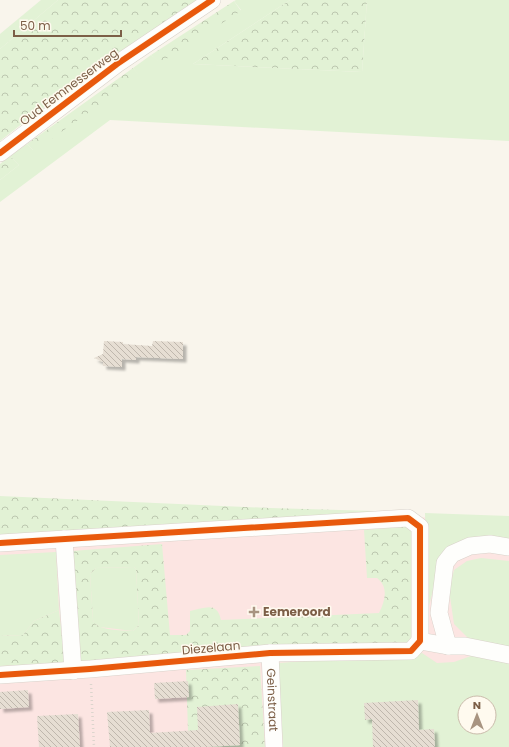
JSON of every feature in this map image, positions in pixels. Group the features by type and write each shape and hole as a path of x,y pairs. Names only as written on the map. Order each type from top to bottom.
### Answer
{"street":[{"name":"Oud Eemnesserweg","path":"0,153 117,64 212,0"},
{"path":"0,543 408,518 420,527 420,641 448,646 465,646 509,655"},
{"path":"64,539 73,671"},
{"path":"448,646 439,613 445,563 452,554 470,546 490,544 509,547"},
{"name":"Diezelaan","path":"0,675 73,671 270,653 411,651 420,641"},
{"name":"Geinstraat","path":"270,653 274,747"}],"path":[{"path":"90,669 94,747"}],"shaded area":[{"name":"Eemeroord","path":"0,499 509,521 509,747 0,747"}],"green space":[{"path":"41,0 58,0 0,49 0,34"},
{"path":"58,0 199,0 147,33 97,68 0,141 0,49"},
{"path":"290,0 193,64 362,72 367,0 509,0 509,141 110,120 0,202 0,180 19,165 10,156 27,144 33,150 139,76 133,68 151,55 160,62 241,10 234,1"},
{"path":"290,0 367,0 362,72 193,64"},
{"path":"234,1 241,11 160,63 151,55"},
{"path":"133,68 140,76 36,150 33,150 27,144"},
{"path":"10,156 19,165 0,180 0,164"},
{"path":"0,496 270,508 411,512 0,539"},
{"path":"425,513 509,516 509,545 441,561 427,613"},
{"path":"412,526 415,645 80,662 72,551 162,544 170,635 186,635 190,631 190,611 210,607 217,610 221,620 379,613 385,594 381,582 377,578 367,578 364,530","holes":["134,567 136,569 139,625 133,631 104,628 95,624 93,620 90,574 96,568"]},
{"path":"56,552 59,610 34,621 23,635 0,636 0,555"},
{"path":"481,558 509,561 509,651 486,646 467,637 454,624 449,590 454,570 467,561"},
{"path":"134,567 136,569 139,625 133,631 100,627 94,623 93,620 90,574 96,568"},
{"path":"59,610 65,663 0,666 0,636 23,635 34,621"},
{"path":"422,653 437,663 454,662 471,656 509,657 509,747 283,747 278,663 360,657 402,658"},
{"path":"260,666 265,747 177,747 188,731 186,670"}],"building":[{"path":"104,341 152,346 153,341 183,342 183,359 136,357 136,360 122,359 122,367 103,366 103,362 94,358 103,354"},
{"path":"188,681 189,697 155,699 154,683"},
{"path":"28,690 29,707 0,709 0,692"},
{"path":"418,700 419,730 434,729 435,747 373,747 372,719 365,720 364,703"},
{"path":"238,704 240,745 206,747 110,747 107,712 149,710 150,733 198,730 197,707"},
{"path":"78,714 80,747 39,747 37,716"}],"cycle path":[{"path":"0,153 117,64 212,0"},
{"path":"0,543 408,518 420,527 420,641 411,651 270,653 90,669 0,675"}],"place":[{"name":"Eemeroord","path":"254,612"}]}
